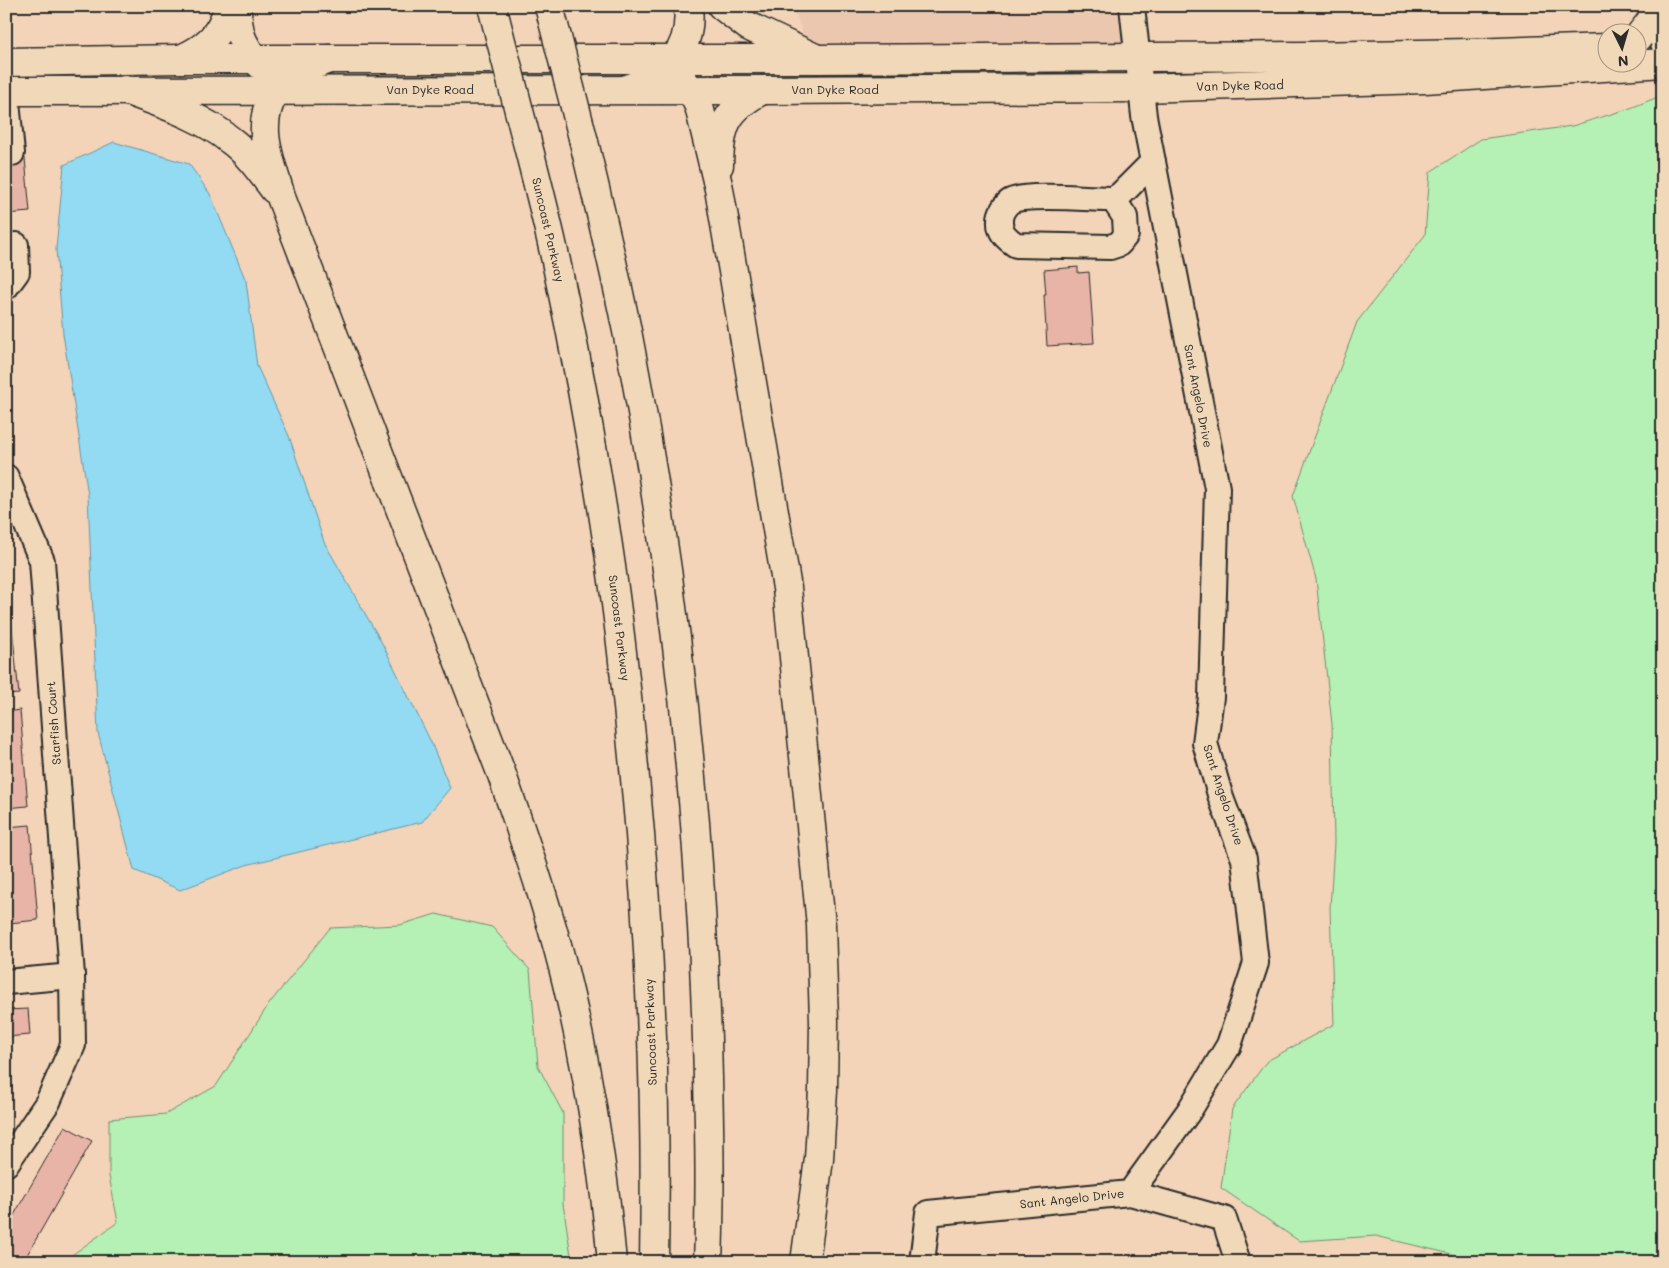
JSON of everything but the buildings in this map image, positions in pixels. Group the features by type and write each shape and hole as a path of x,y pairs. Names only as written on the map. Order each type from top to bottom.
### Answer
{"main road":[{"path":"181,60 202,48 214,37 226,18 229,6"},
{"path":"236,6 244,42 256,59 287,87"},
{"name":"Suncoast Parkway","path":"492,6 557,264 583,396 608,547 627,692 641,844 650,994 656,1162 654,1262"},
{"path":"549,6 611,255 630,346 669,581 686,724 705,965 708,1095 708,1262"},
{"path":"627,89 643,84 665,61 684,46 688,32 688,6"},
{"path":"722,6 748,26 817,59"},
{"path":"1646,27 1658,6"},
{"path":"1646,45 1663,44"},
{"path":"6,62 256,59 665,61 1320,56 1596,48"},
{"path":"329,59 301,70 265,115 265,142 282,200 502,775 534,867 570,996 585,1069 608,1211 612,1262"},
{"path":"665,61 691,90 699,106 719,189 787,588 821,925 824,1022 819,1159 805,1262"},
{"name":"Van Dyke Road","path":"6,91 287,87 691,90 1140,88 1425,79 1663,63"},
{"path":"125,90 190,114 231,140 258,168 282,200"},
{"path":"719,189 720,145 725,124 738,105 762,90"}],"street":[{"name":"Sant Angelo Drive","path":"922,1262 928,1213 1130,1193 1189,1111 1229,1045 1256,963 1244,859 1221,798 1205,743 1211,697 1217,488 1153,162 1140,88 1132,6"},
{"path":"1658,6 1663,44"},
{"path":"6,91 12,153"},
{"path":"1113,199 1125,217 1126,235 1119,244 1110,247 1016,245 1004,236 1000,226 1000,214 1009,202 1024,197 1113,199 1120,195 1153,162"},
{"path":"6,287 17,272 16,245"},
{"name":"Starfish Court","path":"6,476 42,561 72,976 73,1046 48,1102 6,1164"},
{"path":"6,982 72,976"},
{"path":"1130,1193 1224,1219 1238,1262"}],"shaded area":[{"path":"793,6 1121,6 1128,80 826,100"}],"green space":[{"path":"1663,95 1663,1262 1484,1262 1376,1236 1299,1241 1221,1188 1232,1109 1267,1061 1334,1024 1330,908 1334,843 1332,724 1316,579 1293,496 1357,322 1425,235 1430,172 1481,139 1572,126 1628,109"},
{"path":"436,914 492,927 530,970 538,1066 563,1113 563,1204 572,1262 66,1262 72,1255 118,1222 109,1176 109,1119 166,1114 216,1086 269,1004 330,928 400,925"}],"water":[{"path":"114,142 189,164 210,194 246,281 257,366 289,436 324,542 382,643 430,740 450,788 422,822 246,865 180,890 134,870 98,733 88,495 63,334 56,249 64,165"}]}
